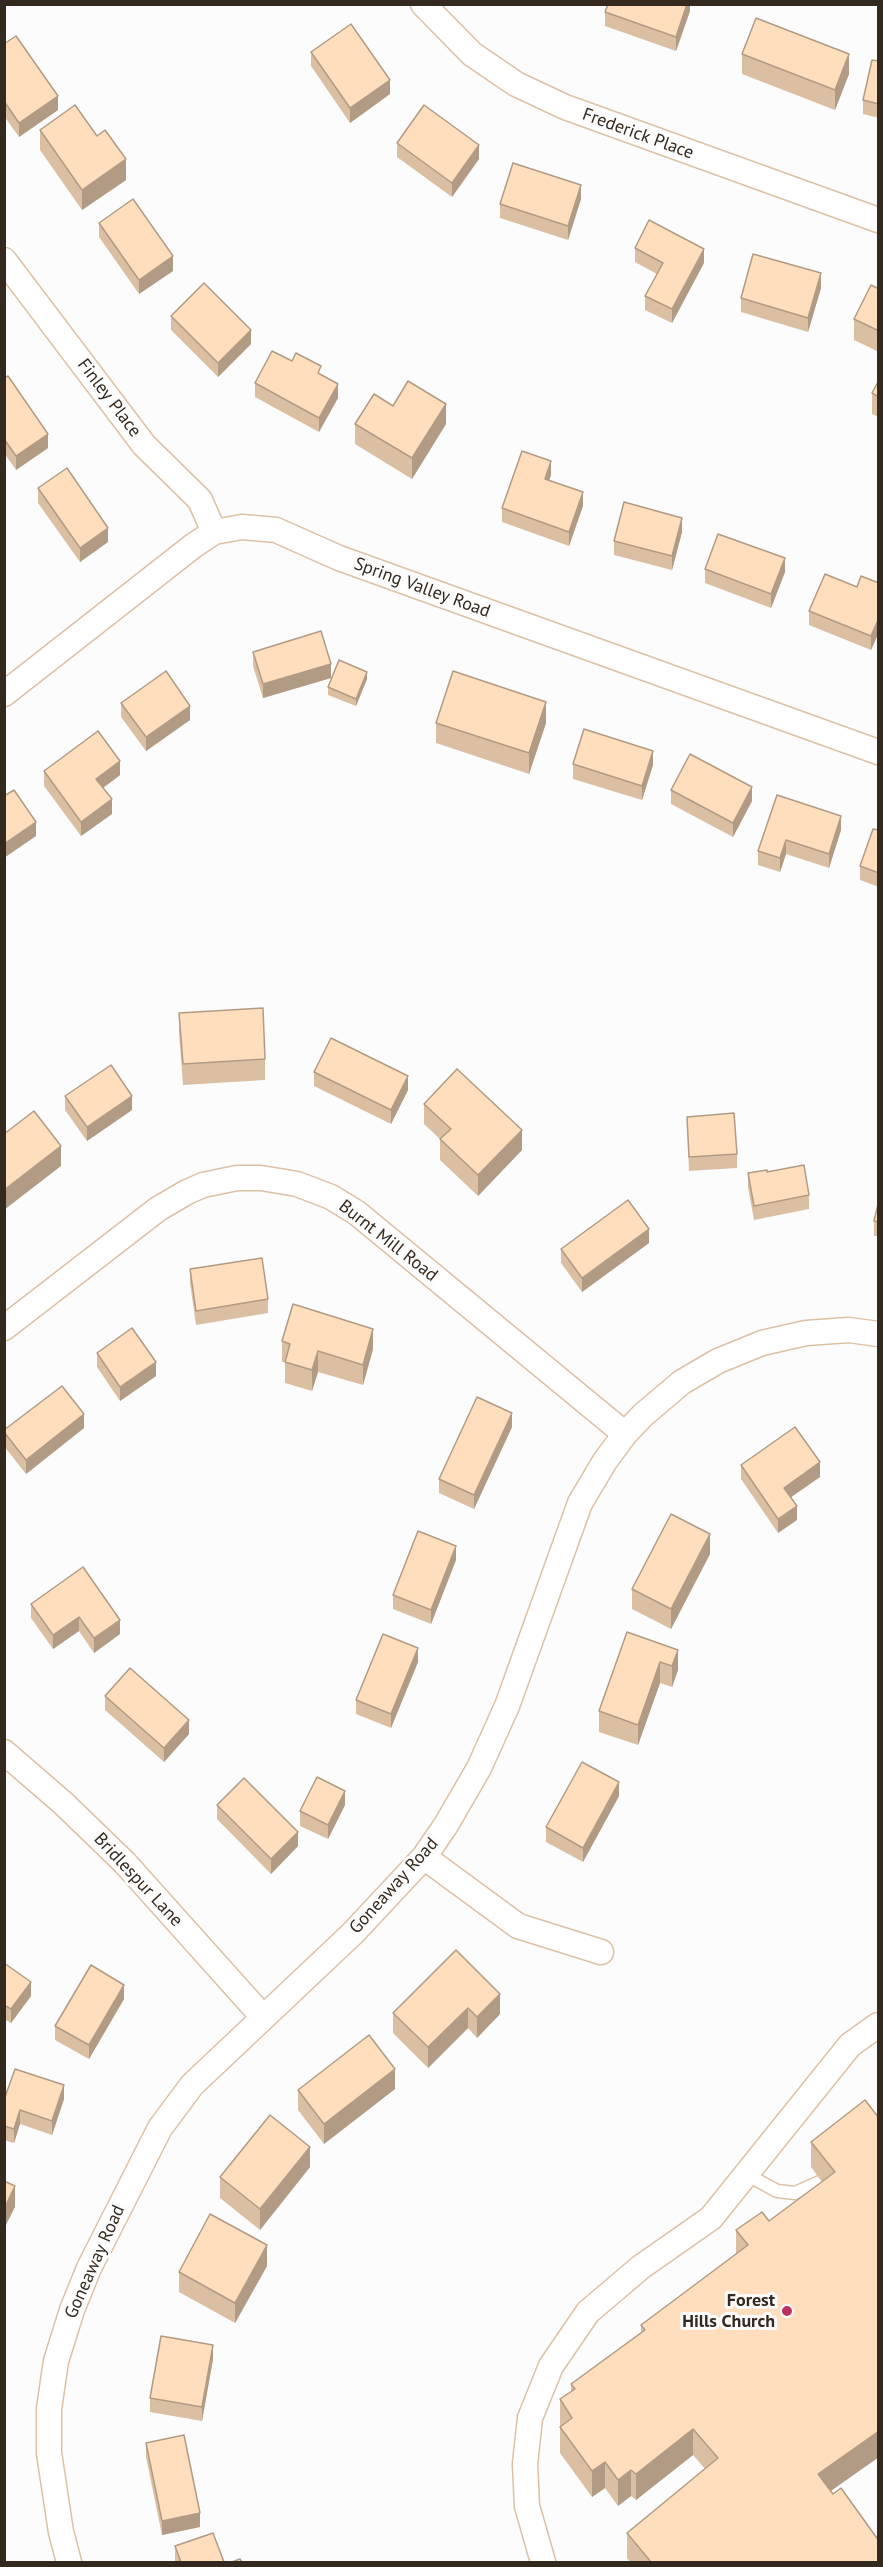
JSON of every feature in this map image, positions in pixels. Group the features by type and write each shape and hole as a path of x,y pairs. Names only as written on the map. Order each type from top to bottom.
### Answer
{"street":[{"name":"Frederick Place","path":"423,4 472,54 516,84 565,107 879,220"},
{"name":"Finley Place","path":"4,260 144,445 200,500 214,532"},
{"name":"Spring Valley Road","path":"4,694 214,532 243,527 276,530 339,558 879,752"},
{"name":"Burnt Mill Road","path":"4,1328 158,1209 187,1192 203,1185 237,1179 279,1180 331,1197 357,1213 625,1434"},
{"name":"Goneaway Road","path":"69,2562 61,2532 49,2452 49,2409 56,2361 72,2310 89,2268 160,2128 192,2085 353,1933 424,1857 479,1768 507,1706 580,1503 605,1461 625,1434 643,1415 682,1382 718,1361 762,1343 806,1333 849,1330 879,1334"},
{"name":"Bridlespur Lane","path":"4,1752 63,1803 125,1863 262,2017"},
{"path":"424,1857 518,1926 601,1952"},
{"path":"543,2562 527,2506 525,2464 530,2418 551,2366 588,2312 641,2267 711,2218 850,2045 879,2025"}],"lane":[{"path":"746,2174 777,2191 795,2193 822,2181"}],"building":[{"path":"608,4 687,4 676,37 605,12"},
{"path":"756,18 849,54 835,90 742,54"},
{"path":"351,24 390,80 350,108 311,52"},
{"path":"16,36 58,96 19,123 4,101 4,44"},
{"path":"872,60 879,61 879,104 863,100"},
{"path":"75,105 97,136 105,130 126,159 82,190 40,130"},
{"path":"424,105 479,145 452,183 397,143"},
{"path":"513,163 581,185 568,226 500,204"},
{"path":"133,199 173,256 139,280 99,223"},
{"path":"649,220 704,249 672,309 645,296 663,263 635,248"},
{"path":"753,254 821,273 808,318 741,298"},
{"path":"204,283 251,330 218,363 171,316"},
{"path":"871,285 879,289 879,331 854,319"},
{"path":"272,351 292,361 296,353 321,366 318,373 338,384 319,418 255,383"},
{"path":"8,376 48,434 16,456 4,439 4,378"},
{"path":"879,380 879,397 872,393"},
{"path":"408,381 446,404 412,458 355,424 374,394 393,406"},
{"path":"522,451 551,461 545,479 583,492 569,532 502,508"},
{"path":"67,468 108,528 80,548 38,488"},
{"path":"624,502 682,518 672,556 614,541"},
{"path":"718,534 785,558 771,594 705,569"},
{"path":"825,574 857,587 861,576 879,583 879,618 871,636 809,611"},
{"path":"321,631 331,664 263,684 253,652"},
{"path":"339,660 367,672 356,699 328,687"},
{"path":"166,671 190,706 146,737 121,703"},
{"path":"453,671 546,702 529,753 436,723"},
{"path":"584,729 653,751 642,786 573,764"},
{"path":"98,731 120,761 96,779 112,799 81,822 44,771"},
{"path":"690,754 752,787 733,823 671,790"},
{"path":"14,790 36,822 4,844 4,796"},
{"path":"777,795 841,816 829,854 786,840 780,858 758,851"},
{"path":"873,829 879,830 879,873 860,866"},
{"path":"263,1008 265,1059 183,1064 179,1013"},
{"path":"331,1038 408,1076 391,1110 314,1072"},
{"path":"111,1065 132,1096 87,1127 65,1096"},
{"path":"457,1069 522,1130 478,1175 440,1139 451,1129 424,1104"},
{"path":"34,1111 61,1146 4,1190 4,1134"},
{"path":"734,1113 737,1154 689,1157 687,1117"},
{"path":"804,1165 809,1195 754,1206 748,1173"},
{"path":"628,1200 649,1229 582,1278 561,1249"},
{"path":"879,1200 879,1222 874,1221"},
{"path":"262,1258 268,1299 196,1311 190,1269"},
{"path":"293,1304 373,1329 363,1365 318,1351 312,1370 285,1362 290,1344 282,1341"},
{"path":"132,1328 156,1362 120,1387 97,1353"},
{"path":"62,1386 84,1414 26,1460 4,1430"},
{"path":"477,1397 512,1413 474,1495 439,1479"},
{"path":"795,1427 820,1462 784,1488 797,1506 778,1519 741,1465"},
{"path":"671,1514 710,1534 671,1609 632,1589"},
{"path":"418,1531 456,1546 431,1610 393,1595"},
{"path":"83,1567 120,1620 94,1638 79,1617 53,1635 31,1604"},
{"path":"627,1632 678,1650 672,1666 660,1662 638,1725 599,1711"},
{"path":"383,1634 418,1648 391,1714 356,1700"},
{"path":"130,1668 189,1720 164,1748 105,1696"},
{"path":"582,1762 619,1782 583,1848 546,1827"},
{"path":"317,1777 345,1791 328,1825 300,1811"},
{"path":"244,1778 298,1832 271,1859 217,1805"},
{"path":"456,1950 500,1994 477,2017 468,2008 428,2047 393,2013"},
{"path":"4,1963 31,1982 11,2009 4,2005"},
{"path":"91,1965 124,1985 89,2045 55,2026"},
{"path":"369,2035 395,2069 324,2124 298,2090"},
{"path":"15,2069 64,2085 52,2121 20,2110 14,2129 4,2126 4,2100"},
{"name":"Forest Hills Church","path":"865,2100 879,2118 879,2431 818,2474 833,2494 841,2488 879,2541 879,2562 651,2562 627,2533 718,2458 693,2429 636,2474 631,2470 618,2480 605,2462 592,2471 560,2427 572,2418 560,2399 575,2389 571,2384 645,2330 641,2325 748,2245 736,2230 762,2212 769,2221 835,2172 811,2142"},
{"path":"270,2115 310,2147 260,2209 220,2177"},
{"path":"4,2181 15,2186 4,2209"},
{"path":"210,2214 267,2245 235,2303 179,2272"},
{"path":"161,2336 213,2345 202,2407 150,2398"},
{"path":"184,2435 200,2513 162,2521 146,2443"},
{"path":"213,2533 224,2562 181,2562 175,2546"}],"place":[{"name":"Forest Hills Church","path":"787,2311"}]}
